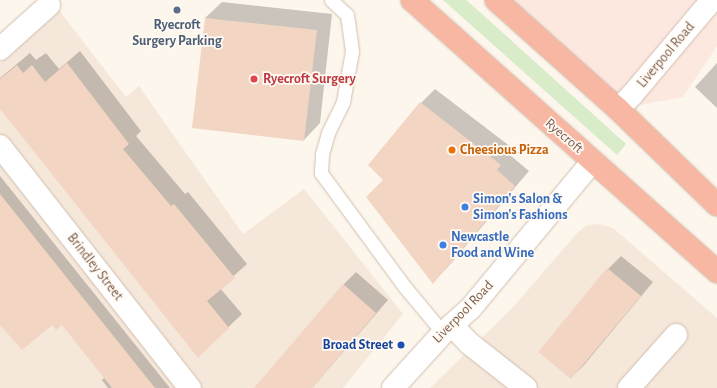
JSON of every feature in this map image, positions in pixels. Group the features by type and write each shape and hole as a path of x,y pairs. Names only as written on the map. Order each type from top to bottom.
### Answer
{"highway":[{"name":"Ryecroft","path":"412,0 717,272"},
{"path":"496,0 618,109 717,205"}],"street":[{"name":"Liverpool Road","path":"618,109 632,96 712,0"},
{"path":"0,48 49,5"},
{"name":"Brindley Street","path":"0,146 190,388"},
{"name":"Liverpool Road","path":"393,388 447,329 470,309 593,161"},
{"path":"447,329 470,344 526,388"},
{"path":"629,388 676,334"}],"lane":[{"path":"331,0 347,15 352,51 343,102 328,133 322,154 321,173 404,286 447,329"}],"shaded area":[{"path":"496,0 717,0 717,46 683,97 618,109"},
{"path":"58,9 126,97 139,86 243,234 304,189 403,314 343,388 0,388 0,63"},
{"path":"600,224 613,228 717,318 717,388 430,388 515,305 577,233 587,225"}],"green space":[{"path":"443,0 466,0 472,5 626,144 617,155"}],"building":[{"name":"Ryecroft Surgery","path":"205,18 317,30 304,141 192,128"},
{"path":"67,63 129,144 123,149 171,206 174,204 235,278 207,301 229,328 198,358 0,109 0,79 17,65 23,73 32,65 45,82"},
{"path":"420,102 501,165 497,170 515,186 433,284 366,197 383,180 368,165"},
{"path":"0,194 155,388 112,388 62,325 56,330 52,325 22,350 0,325"},
{"path":"607,268 641,296 571,379 538,352"},
{"path":"343,284 376,313 312,388 254,388"}],"place":[{"name":"Ryecroft Surgery Parking","path":"177,10"},
{"name":"Ryecroft Surgery","path":"254,79"},
{"name":"Cheesious Pizza","path":"452,150"},
{"name":"Simon's Salon & Simon's Fashions","path":"465,207"},
{"name":"Newcastle Food and Wine","path":"443,245"},
{"name":"Broad Street","path":"401,345"}]}
